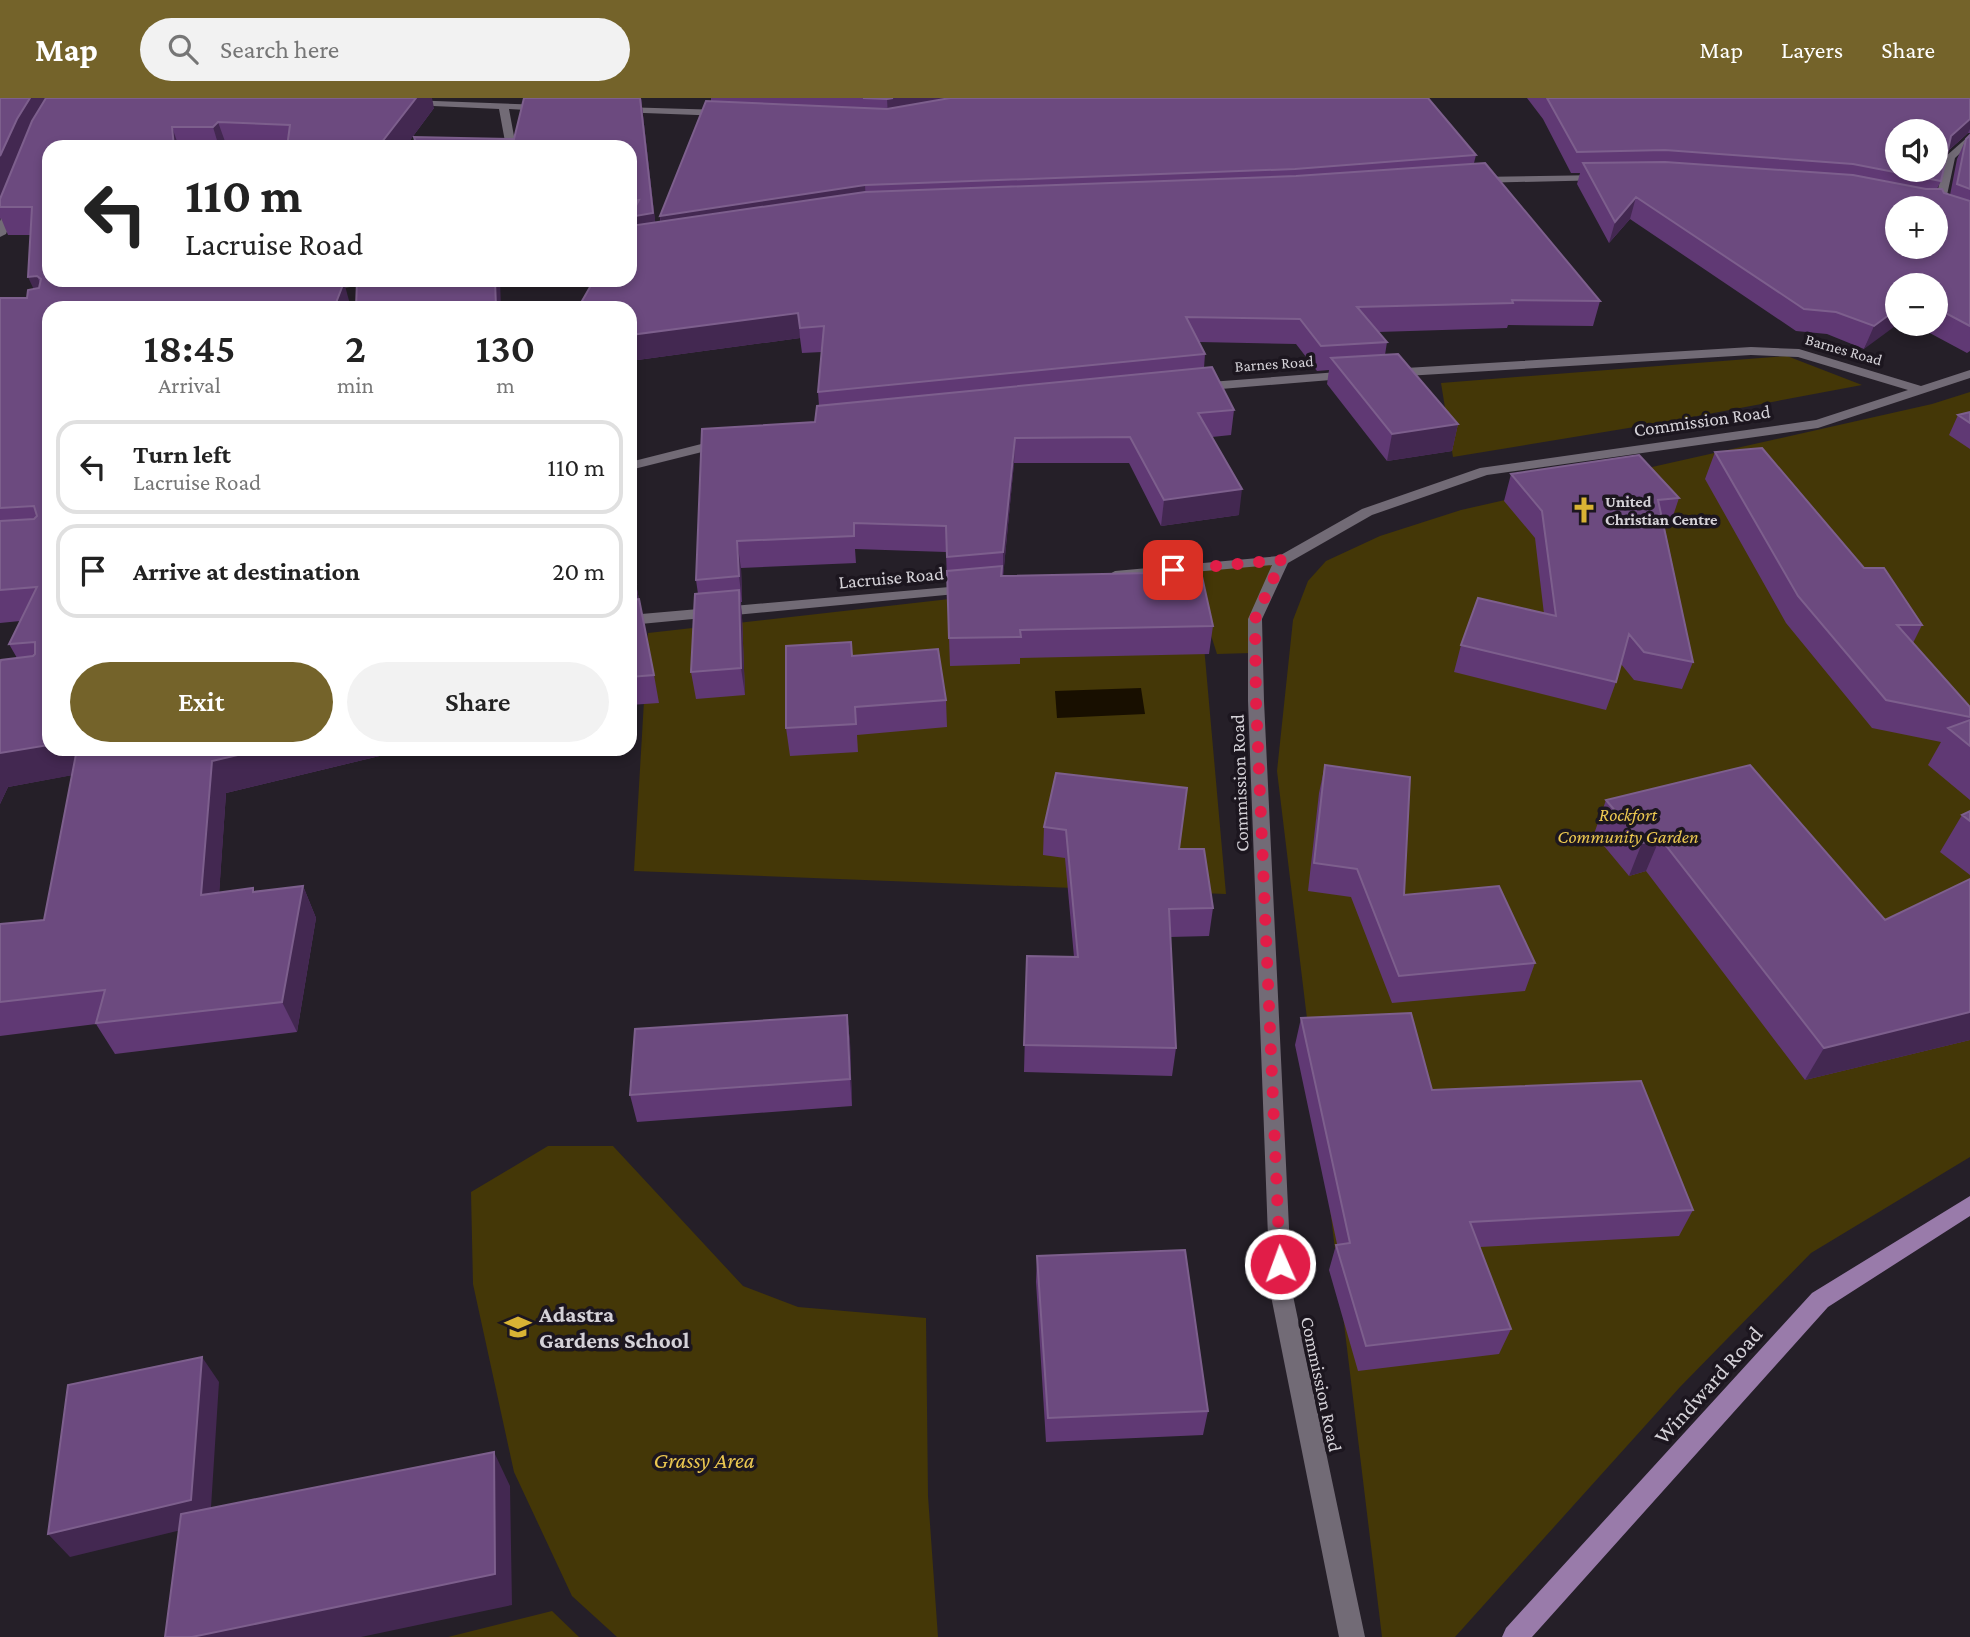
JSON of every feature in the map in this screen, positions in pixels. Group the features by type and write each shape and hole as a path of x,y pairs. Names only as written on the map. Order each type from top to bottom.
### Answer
{"main road":[{"name":"Windward Road","path":"1515,1637 1820,1300 1970,1205"}],"street":[{"path":"393,101 557,108"},
{"path":"504,107 510,140"},
{"path":"610,109 729,113"},
{"path":"1946,196 1950,158 1970,138"},
{"path":"1469,181 1619,178"},
{"path":"0,234 15,197"},
{"path":"309,289 349,291 363,287"},
{"name":"Barnes Road","path":"1177,389 1246,382 1751,351 1799,353 1920,390"},
{"name":"Commission Road","path":"1352,1637 1281,1291 1256,701 1255,619 1282,560 1367,512 1485,471 1818,424 1970,374"},
{"path":"637,464 736,439"},
{"path":"1102,576 1282,560"},
{"name":"Lacruise Road","path":"637,619 991,587"}],"green space":[{"path":"1787,356 1862,385 1671,421 1453,457 1441,383"},
{"name":"Rockfort Community Garden","path":"1970,392 1970,1157 1811,1253 1680,1387 1455,1637 1382,1637 1277,771 1293,620 1308,581 1326,561 1380,536 1461,510 1932,404"},
{"path":"1277,562 1251,653 1217,654 1200,601 1226,894 634,871 648,633"},
{"name":"Grassy Area","path":"548,1146 613,1146 743,1286 798,1307 926,1318 928,1496 938,1637 617,1637 572,1596 514,1472 473,1284 471,1192"},
{"path":"552,1611 579,1637 448,1637"}],"shaded area":[{"path":"1141,688 1145,714 1057,718 1055,691"}],"building":[{"path":"0,98 30,98 0,156"},
{"path":"46,98 416,98 383,140 288,140 290,125 218,122 213,127 172,127 173,140 42,140 42,287 342,287 337,301 42,301 42,746 0,753 1,660 35,654 35,642 9,644 37,587 0,590 0,521 34,519 37,516 34,506 0,508 0,298 27,298 28,290 39,288 41,279 37,276 28,277 32,207 0,207 0,199 32,121"},
{"path":"524,98 640,98 653,213 637,216 637,140 415,140 414,137 514,139"},
{"path":"950,98 1428,98 1476,155 1295,169 865,185 660,216 706,101 887,109"},
{"path":"1547,98 1970,98 1970,119 1951,136 1948,150 1948,119 1885,119 1885,170 1853,164 1665,150 1577,152"},
{"path":"1970,135 1970,189 1957,184 1966,139"},
{"path":"1665,162 1853,175 1926,189 1942,189 1944,193 1970,201 1970,326 1948,314 1948,273 1885,273 1885,318 1874,326 1836,312 1804,309 1636,197 1615,222 1583,163"},
{"path":"1485,163 1600,301 1512,300 1513,303 1357,307 1387,342 1321,346 1300,319 1186,317 1205,354 818,392 824,326 800,328 798,313 637,334 637,301 582,301 590,287 637,287 637,225 865,192 1296,176"},
{"path":"357,287 495,287 496,301 356,301"},
{"path":"1398,354 1458,424 1392,434 1331,358"},
{"path":"1212,367 1234,410 1198,413 1242,489 1164,500 1130,437 1015,438 1003,552 947,557 946,526 854,523 854,536 737,541 739,576 696,580 702,429 815,422 817,406"},
{"path":"1970,412 1970,423 1958,415"},
{"path":"1762,448 1864,568 1884,568 1922,625 1897,625 1970,707 1970,717 1886,700 1798,596 1715,452"},
{"path":"1639,455 1679,498 1658,500 1693,662 1644,652 1629,634 1616,682 1461,645 1478,598 1556,616 1542,511 1511,474"},
{"path":"1002,566 1001,576 1201,572 1213,626 1020,630 1021,637 949,638 947,571"},
{"path":"739,590 741,668 691,672 695,594"},
{"path":"639,599 654,675 637,676"},
{"path":"851,642 852,656 938,649 946,700 855,707 856,724 786,728 786,646"},
{"path":"1970,720 1970,746 1948,728"},
{"path":"76,756 234,756 212,761 201,895 253,888 253,892 303,886 282,1002 96,1023 105,990 0,1002 0,924 44,920"},
{"path":"1325,765 1410,777 1404,895 1499,886 1535,963 1399,976 1357,869 1314,863"},
{"path":"1750,765 1885,920 1970,879 1970,1012 1824,1048 1660,838 1642,843 1606,800"},
{"path":"1056,773 1187,788 1179,849 1204,849 1213,908 1169,909 1176,1048 1024,1045 1027,956 1078,957 1066,830 1044,827"},
{"path":"1970,811 1970,821 1962,815"},
{"path":"1411,1013 1432,1090 1641,1081 1693,1210 1470,1222 1511,1329 1366,1346 1336,1245 1350,1243 1301,1018"},
{"path":"847,1015 850,1079 630,1095 635,1029"},
{"path":"1185,1250 1208,1411 1048,1418 1037,1256"},
{"path":"202,1357 191,1500 48,1534 68,1385"},
{"path":"494,1452 495,1574 192,1637 165,1637 181,1514"}],"place":[{"name":"United Christian Centre","path":"1584,510"},
{"name":"Adastra Gardens School","path":"518,1327"}],"route":[{"path":"1173,570 1282,560 1255,619 1256,701 1280,1264"}]}
